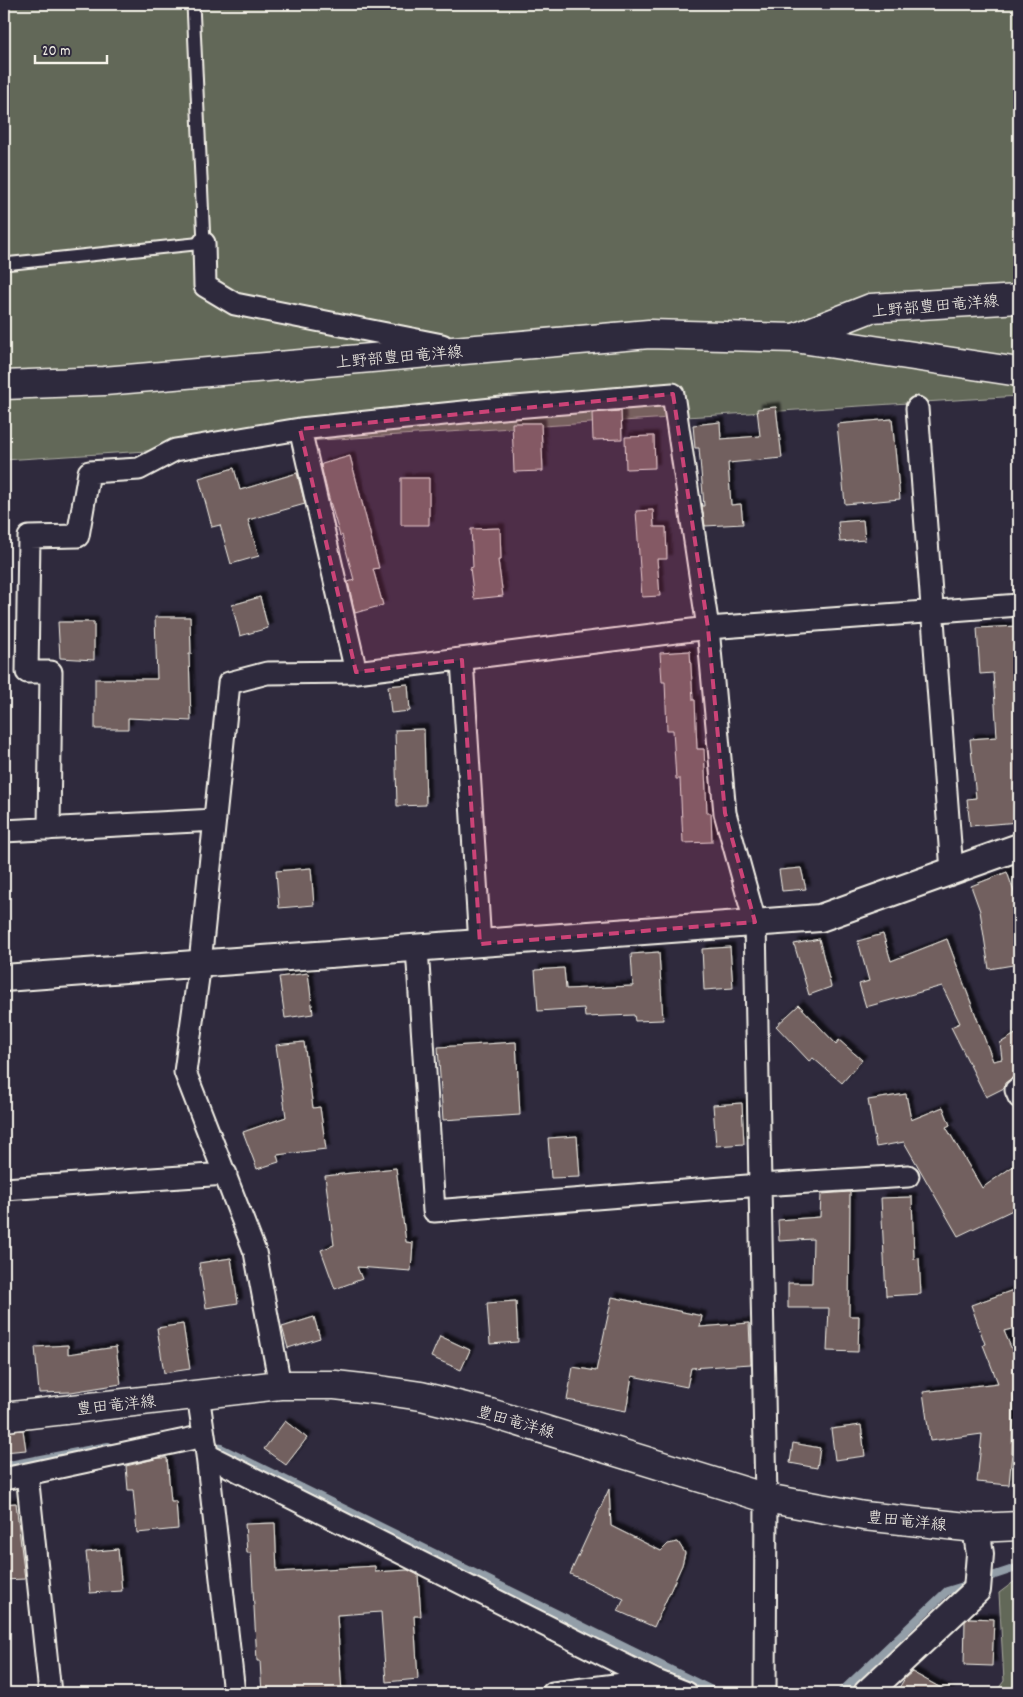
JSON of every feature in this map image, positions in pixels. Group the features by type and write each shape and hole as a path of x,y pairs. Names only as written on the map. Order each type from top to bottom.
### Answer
{"main road":[{"name":"上野部豊田竜洋線","path":"795,338 871,308 1019,298"},
{"name":"上野部豊田竜洋線","path":"4,385 104,381 649,334 795,338 1019,372"},
{"name":"豊田竜洋線","path":"4,1416 280,1385 335,1385 421,1396 490,1413 766,1498 864,1516 976,1528 1019,1526"}],"street":[{"path":"204,243 205,286 235,304 411,340 471,350"},
{"path":"48,829 51,672 27,672 29,537 78,536 89,472 139,469 175,450 300,429 502,408 673,394 708,628 726,814 755,922 766,1498 765,1693"},
{"path":"917,408 952,871"},
{"path":"300,429 356,672"},
{"path":"280,1385 255,1252 186,1072 200,963 229,683 267,673 356,672 708,628 1019,605"},
{"path":"462,660 480,944"},
{"path":"4,831 215,820"},
{"path":"4,978 820,918 1019,847"},
{"path":"417,948 434,1211 760,1185 908,1176"},
{"path":"1019,1088 1016,1090 1019,1097"},
{"path":"4,1189 226,1174"},
{"path":"198,1395 206,1445 234,1693"},
{"path":"4,1479 206,1445 654,1680 687,1693"},
{"path":"27,1474 50,1693"},
{"path":"868,1693 978,1590 980,1554 976,1528"},
{"path":"552,1693 654,1680"}],"lane":[{"path":"4,264 204,243 193,4"}],"highlighted area":[{"path":"673,394 708,628 725,813 755,922 480,944 462,660 356,672 300,429"}],"green space":[{"path":"4,4 1019,4 1019,396 4,460"},
{"path":"1019,1578 1019,1693 995,1693 1004,1681 999,1593"}],"building":[{"path":"776,407 782,458 728,463 731,505 741,504 743,524 705,526 699,448 695,448 693,425 720,422 721,439 760,436 757,409"},
{"path":"621,411 622,439 593,440 592,413"},
{"path":"892,419 900,499 845,504 837,424"},
{"path":"512,423 541,423 543,471 514,472"},
{"path":"654,436 655,468 626,469 625,437"},
{"path":"350,456 379,568 373,569 383,605 355,613 348,582 354,580 321,466 322,464"},
{"path":"234,468 240,490 297,473 305,504 248,520 259,556 231,564 220,525 212,527 199,478"},
{"path":"401,478 429,478 429,525 401,525"},
{"path":"653,510 654,527 666,527 667,559 657,559 660,596 642,597 636,511"},
{"path":"863,520 865,540 840,542 838,522"},
{"path":"500,528 501,560 498,560 503,596 474,599 470,568 473,567 471,529"},
{"path":"260,597 268,628 240,636 232,605"},
{"path":"155,617 190,617 191,721 128,718 128,729 95,729 95,679 157,679"},
{"path":"58,622 94,622 94,660 60,658"},
{"path":"1019,626 1019,822 970,826 967,799 976,798 970,739 997,737 993,673 980,674 977,628"},
{"path":"690,651 697,749 704,749 707,813 711,813 712,842 683,843 680,779 676,779 673,730 667,730 665,682 662,682 660,653"},
{"path":"408,684 410,711 391,713 388,686"},
{"path":"424,729 426,805 397,806 395,730"},
{"path":"311,868 314,905 279,908 276,871"},
{"path":"801,868 806,889 782,891 779,870"},
{"path":"1007,872 1019,906 1019,908 1013,910 1019,964 989,969 980,911 971,886"},
{"path":"883,934 891,961 947,939 993,1061 1002,1059 1000,1043 1019,1032 1019,1076 1005,1083 1004,1088 986,1097 951,1027 960,1023 942,986 866,1007 859,984 869,981 858,941"},
{"path":"819,939 831,987 809,995 794,944"},
{"path":"730,947 733,988 704,990 702,949"},
{"path":"659,952 663,1020 635,1021 634,1015 585,1017 584,1008 538,1011 535,970 564,968 566,989 633,986 631,954"},
{"path":"308,973 313,1014 285,1018 279,977"},
{"path":"799,1005 836,1044 839,1040 862,1060 842,1083 813,1058 809,1061 776,1026"},
{"path":"304,1042 313,1108 320,1107 326,1149 277,1155 279,1162 257,1169 243,1132 286,1117 276,1045"},
{"path":"516,1042 520,1115 443,1120 438,1047"},
{"path":"906,1094 911,1120 943,1107 950,1125 946,1127 982,1188 1019,1162 1019,1207 958,1236 904,1142 876,1147 868,1100"},
{"path":"742,1103 744,1144 716,1146 713,1105"},
{"path":"577,1136 580,1177 551,1178 548,1138"},
{"path":"396,1168 406,1242 413,1243 411,1271 357,1267 362,1279 335,1289 321,1250 334,1245 325,1176"},
{"path":"850,1192 849,1316 859,1316 858,1352 827,1351 829,1308 788,1308 788,1283 812,1283 813,1239 779,1241 778,1220 820,1217 821,1194"},
{"path":"912,1197 914,1259 919,1258 921,1294 886,1296 881,1198"},
{"path":"231,1258 238,1303 206,1308 199,1263"},
{"path":"1019,1288 1019,1327 1004,1331 1018,1364 1014,1366 1012,1453 1009,1485 977,1482 982,1434 930,1441 923,1392 998,1383 983,1345 985,1344 971,1305"},
{"path":"612,1297 702,1316 700,1327 749,1323 751,1364 691,1368 687,1387 632,1376 626,1411 567,1400 573,1367 596,1371"},
{"path":"516,1301 518,1342 490,1344 487,1303"},
{"path":"314,1317 320,1338 288,1348 282,1327"},
{"path":"183,1324 190,1369 164,1373 157,1328"},
{"path":"440,1336 470,1350 461,1370 431,1357"},
{"path":"68,1345 68,1354 116,1347 121,1384 71,1392 39,1393 35,1347"},
{"path":"285,1421 307,1438 286,1465 264,1449"},
{"path":"861,1425 865,1456 835,1460 831,1429"},
{"path":"23,1430 26,1450 4,1452 4,1432"},
{"path":"793,1443 820,1448 817,1468 790,1463"},
{"path":"159,1458 167,1458 171,1501 176,1501 178,1529 137,1533 133,1490 128,1490 126,1466"},
{"path":"609,1489 611,1526 661,1551 668,1544 678,1542 685,1553 682,1565 654,1627 618,1611 624,1599 570,1574"},
{"path":"16,1503 25,1579 4,1580 4,1504"},
{"path":"275,1523 277,1572 375,1566 375,1572 408,1570 418,1575 421,1616 414,1616 418,1679 386,1682 381,1612 337,1615 342,1693 262,1693 260,1661 257,1661 251,1553 247,1553 245,1524"},
{"path":"118,1549 122,1591 90,1593 86,1552"},
{"path":"969,1618 994,1619 992,1666 964,1665 965,1621"},
{"path":"912,1672 950,1693 896,1693 905,1678"}],"waterway":[{"path":"4,1466 108,1446"},
{"path":"207,1446 221,1448 718,1693"},
{"path":"983,1579 1019,1567"},
{"path":"840,1693 947,1591 970,1584"}]}
